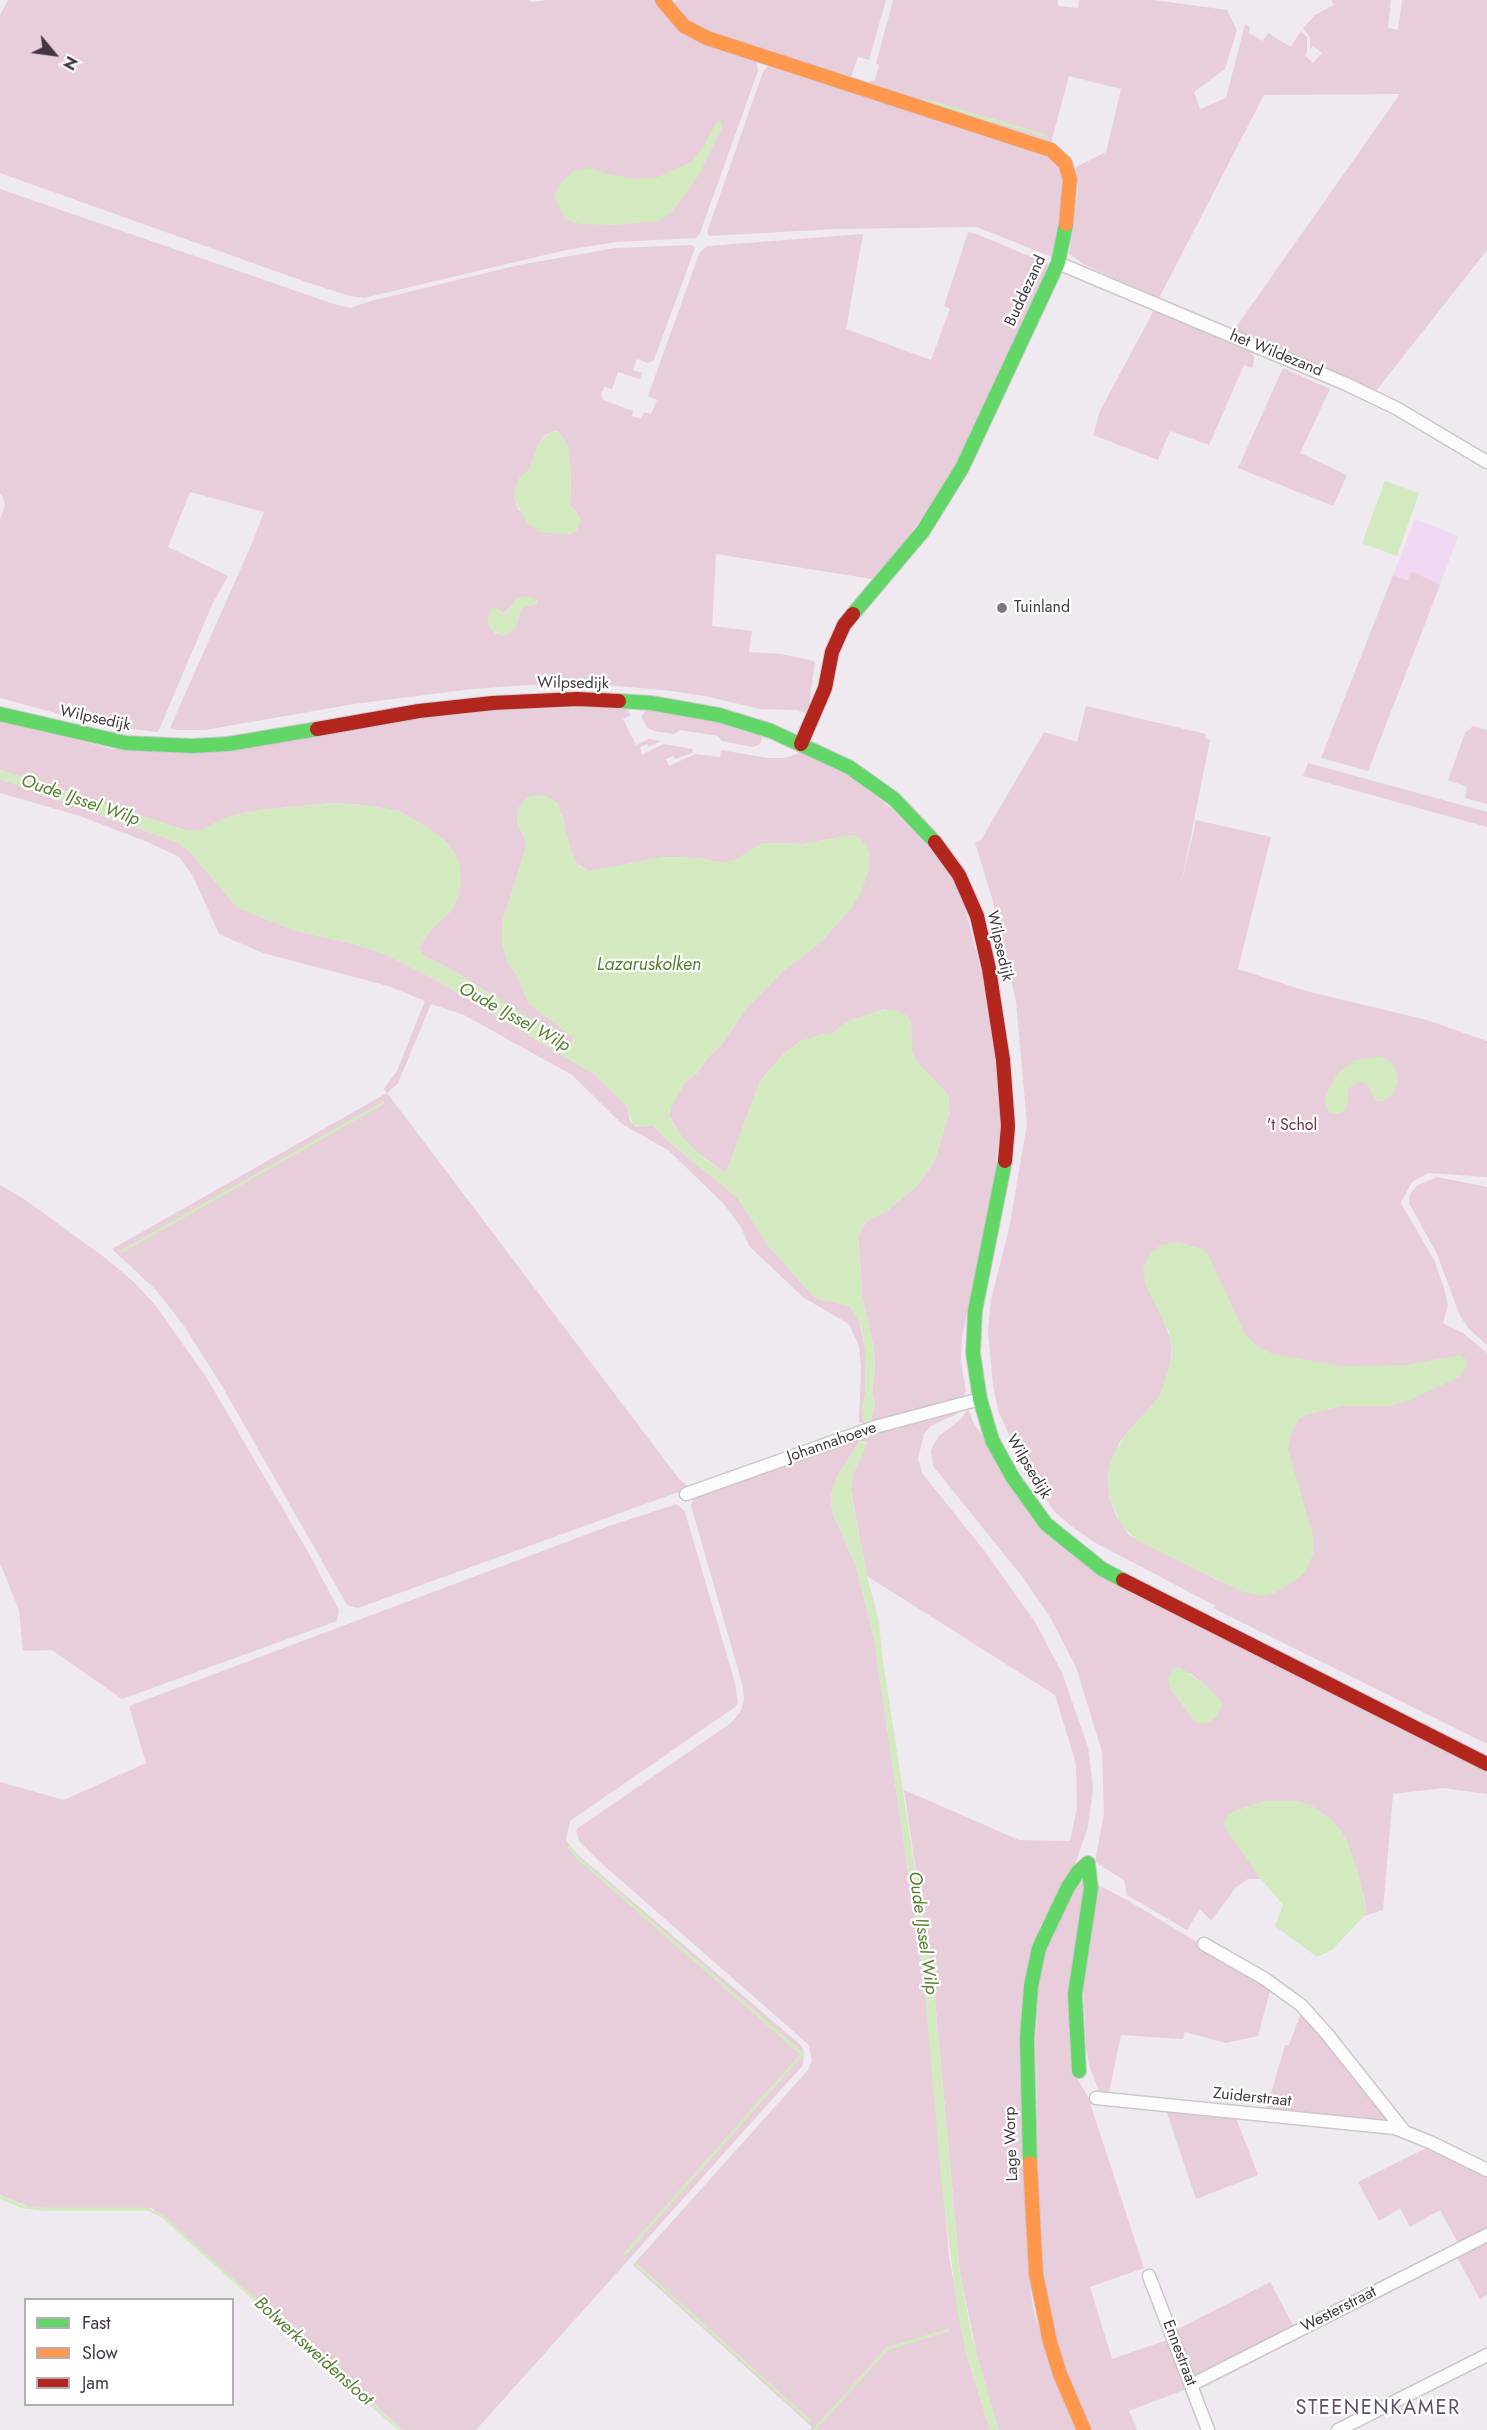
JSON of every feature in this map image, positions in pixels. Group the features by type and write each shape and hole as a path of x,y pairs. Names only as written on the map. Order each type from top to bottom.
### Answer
{"main road":[{"name":"Buddezand","path":"662,0 684,26 707,38 1055,152 1067,168 1070,185 1066,228 1058,263 962,468 941,505 923,531 844,625 832,652 825,688 801,744"},
{"name":"Wilpsedijk","path":"0,714 115,741 157,746 192,746 228,744 446,707 578,699 651,703 694,710 745,723 801,744 849,767 894,799 941,848 959,875 977,916 1003,1060 1008,1126 1005,1165 975,1311 974,1353 980,1399 992,1440 1018,1487 1046,1524 1085,1558 1158,1599 1487,1764"},
{"name":"Lage Worp","path":"1078,2071 1075,1994 1091,1888 1088,1863 1078,1872 1068,1887 1039,1948 1031,1986 1027,2039 1030,2175 1036,2274 1050,2342 1060,2374 1084,2430"}],"street":[{"name":"het Wildezand","path":"1058,263 1346,384 1396,408 1487,462"},
{"name":"Johannahoeve","path":"686,1494 875,1427 980,1399"},
{"name":"Zuiderstraat","path":"1204,1944 1284,1990 1301,2005 1404,2131"},
{"name":"Zuiderstraat","path":"1096,2098 1404,2131 1487,2170"},
{"name":"Westerstraat","path":"1191,2385 1487,2235"},
{"name":"Ennestraat","path":"1149,2276 1208,2430"},
{"path":"1338,2430 1487,2355"}],"green space":[{"path":"8,0 528,0 533,2 658,0 757,63 758,71 700,233 696,238 616,242 566,250 364,298 309,283 0,173 0,15"},
{"path":"677,0 886,0 869,60 858,57 849,83 708,35 671,5"},
{"path":"893,0 1058,0 1058,6 1078,8 1079,0 1154,0 1227,10 1237,30 1225,69 1194,92 1200,109 1226,98 1245,24 1250,27 1249,33 1263,41 1268,33 1291,47 1301,31 1307,37 1305,55 1313,63 1322,53 1313,46 1310,49 1310,37 1303,28 1315,15 1334,5 1331,0 1391,0 1388,28 1398,30 1402,0 1487,0 1487,250 1376,391 1234,330 1400,94 1264,95 1159,298 1087,266 1069,254 1078,190 1076,167 1106,152 1121,89 1069,76 1050,146 867,82 875,80 879,65 876,64"},
{"path":"768,66 1052,157 1065,181 1052,257 977,227 835,229 709,236 707,232 763,72"},
{"path":"0,189 351,308 367,302 519,265 615,248 692,245 695,248 654,360 648,363 637,359 633,370 642,373 640,379 618,372 612,389 604,387 601,395 603,400 633,411 632,416 641,419 644,412 651,414 657,400 648,396 700,252 708,246 863,234 846,329 931,360 950,309 944,306 968,232 1050,265 958,466 878,580 716,554 712,626 752,631 749,652 781,654 815,661 808,714 797,710 760,709 705,696 671,691 575,682 472,689 354,704 205,730 170,728 264,512 190,492 168,547 228,576 212,605 158,732 100,725 0,698 0,520 5,505 0,494","holes":["556,431 564,439 571,475 570,505 578,515 519,511 514,499 515,488 530,468 539,442 546,434","537,601 536,605 525,606 521,610 515,628 504,635 495,633 496,608 503,613 512,606"]},
{"path":"1153,312 1160,312 1249,349 1254,356 1252,368 1244,365 1209,445 1170,431 1158,460 1093,435 1100,411"},
{"path":"1283,368 1330,389 1300,453 1347,475 1333,506 1238,468"},
{"path":"1412,571 1440,585 1368,771 1321,758 1393,575 1407,580"},
{"path":"624,706 631,715 623,719 636,745 649,739 662,741 648,747 647,744 640,747 642,755 663,744 693,749 692,753 675,759 673,756 666,759 669,766 695,754 720,757 721,750 768,758 785,758 799,753 831,764 878,797 898,815 936,854 957,887 965,907 981,971 999,1083 1000,1128 995,1175 962,1338 961,1362 966,1390 963,1398 872,1425 875,1404 872,1393 875,1369 874,1348 863,1300 858,1236 867,1221 888,1210 917,1186 934,1162 950,1111 948,1095 917,1062 912,1052 911,1022 885,1009 848,1021 832,1033 801,1041 784,1053 760,1081 726,1173 695,1151 682,1137 669,1116 671,1106 686,1081 697,1073 710,1055 720,1047 746,1009 782,972 822,941 852,907 852,835 802,844 763,843 737,859 725,863 698,858 664,857 589,871 576,863 568,842 562,814 531,796 524,801 519,807 517,821 527,844 502,923 502,943 508,963 515,972 529,1004 573,1037 572,1045 454,971 423,955 419,949 421,945 433,927 452,910 456,855 446,842 430,829 399,811 365,805 332,803 259,810 227,817 200,831 185,830 0,770 0,721 113,749 473,711"},
{"name":"'t Schol","path":"1086,706 1206,734 1205,738 1210,740 1180,890 1196,820 1271,837 1238,969 1306,991 1427,1020 1487,1041 1487,1177 1428,1173 1412,1182 1401,1202 1434,1260 1444,1288 1448,1306 1443,1323 1463,1333 1487,1353 1487,1744 1213,1608 1216,1606 1094,1542 1055,1512 1026,1472 999,1413 993,1386 988,1330 991,1300 1009,1229 1027,1124 1016,1002 992,898 975,843 981,840 1044,732 1077,742","holes":["1161,1245 1219,1581 1129,1535 1116,1515 1109,1497 1119,1443 1160,1396 1170,1368 1172,1343 1147,1260"]},
{"path":"647,709 706,717 762,736 762,739 759,745 752,747 722,741 718,736 680,730 674,734 654,731 648,728 642,718"},
{"path":"1473,726 1487,730 1487,804 1465,798 1467,787 1448,780 1465,733"},
{"path":"1308,763 1487,812 1487,827 1303,776"},
{"path":"0,779 177,842 189,851 237,907 293,930 354,944 387,955 434,979 594,1074 627,1106 630,1121 635,1126 653,1126 738,1198 767,1244 811,1294 818,1299 850,1306 859,1321 866,1352 865,1396 862,1407 864,1424 859,1422 861,1369 859,1346 849,1324 804,1298 749,1246 741,1227 723,1203 668,1150 622,1124 572,1075 464,1015 431,1004 398,1083 387,1093 384,1089 397,1071 425,1001 388,986 263,953 219,934 193,876 179,857 150,843 80,816 0,793"},
{"path":"387,1093 679,1479 692,1487 358,1608 347,1605 222,1386 184,1326 157,1291 112,1249"},
{"path":"1437,1177 1487,1187 1487,1345 1469,1329 1460,1316 1437,1254 1409,1203 1410,1194 1418,1185"},
{"path":"0,1185 24,1199 104,1257 134,1282 156,1306 208,1380 308,1552 339,1610 337,1621 122,1699 52,1650 23,1651 19,1610 0,1563"},
{"path":"960,1408 957,1414 931,1426 924,1434 918,1459 922,1473 983,1549 1035,1622 1062,1673 1088,1747 1093,1788 1088,1827 1075,1864 1040,1926 1028,2264 1033,2309 1048,2357 1077,2430 999,2430 981,2375 960,2273 935,2000 904,1790 1019,1840 1070,1841 1077,1808 1076,1764 1055,1695 867,1576 850,1486 867,1444 860,1441 838,1475 830,1496 833,1514 856,1566 874,1639 924,1980 949,2255 966,2353 990,2430 810,2430 812,2427 633,2265 808,2070 812,2061 809,2045 601,1863 579,1841 576,1831 731,1723 741,1711 744,1699 743,1687 691,1506 693,1499 701,1493 874,1431"},
{"path":"968,1409 973,1422 1045,1529 1487,1773 1487,1794 1443,1788 1393,1794 1383,1910 1364,1916 1366,1910 1364,1897 1346,1838 1332,1820 1310,1805 1295,1801 1267,1801 1243,1808 1257,1874 1261,1879 1248,1879 1236,1887 1211,1921 1200,1909 1187,1930 1127,1895 1124,1880 1095,1862 1104,1814 1102,1752 1076,1667 1050,1617 1024,1579 933,1466 931,1450 934,1444 939,1436 961,1419","holes":["1190,1673 1208,1687 1194,1720 1170,1688"]},
{"path":"677,1504 685,1512 735,1683 738,1703 570,1821 566,1840 577,1854 802,2046 803,2065 476,2430 403,2430 152,2208 35,2209 0,2195 0,1782 64,1800 146,1763 129,1706 609,1526"},
{"path":"1081,1876 1087,1877 1077,2078 1091,2102 1144,2268 1090,2287 1112,2359 1170,2339 1189,2388 1129,2411 1137,2430 1090,2430 1055,2339 1039,2241 1035,1988 1044,1940"},
{"path":"1096,1884 1129,1901 1271,1987 1258,2036 1226,2043 1185,2032 1183,2039 1121,2035 1109,2092 1099,2091 1089,2065 1086,2047 1083,1979"},
{"path":"1302,2010 1390,2119 1366,2123 1265,2114 1285,2045 1289,2045"},
{"path":"1166,2110 1236,2118 1258,2175 1196,2199"},
{"path":"1430,2146 1487,2172 1487,2229 1458,2243 1440,2210 1410,2227 1400,2208 1379,2221 1358,2182"},
{"path":"1487,2237 1487,2295 1480,2299 1455,2254"},
{"path":"1270,2282 1295,2329 1193,2377 1174,2331"}],"sand":[{"path":"1415,519 1458,536 1440,585 1412,571 1407,580 1393,575"}],"water":[{"path":"717,121 721,122 722,128 699,175 673,211 659,221 615,225 580,224 565,219 554,196 561,182 574,171 589,168 611,175 638,179 658,177 691,162 702,149"},
{"path":"551,431 560,433 568,446 571,475 570,505 581,520 577,531 569,535 539,532 528,524 514,499 519,478 530,468 539,442"},
{"path":"1385,481 1419,493 1397,556 1362,543"},
{"path":"525,596 535,599 536,605 525,606 521,610 515,628 511,632 504,635 491,630 487,622 491,609 496,608 503,613 506,612 517,598"},
{"name":"Lazaruskolken","path":"0,770 185,830 200,831 227,817 259,810 332,803 365,805 399,811 447,842 460,866 461,884 458,898 452,910 433,927 421,945 419,949 423,955 454,971 572,1045 573,1037 529,1004 515,972 508,963 502,943 502,923 527,844 517,821 519,807 524,801 531,796 539,795 547,796 558,803 573,855 579,866 589,871 664,857 698,858 725,863 737,859 763,843 802,844 852,835 859,837 867,846 870,856 869,870 861,893 852,907 822,941 782,972 746,1009 720,1047 710,1055 697,1073 686,1081 669,1111 670,1119 682,1137 706,1160 726,1173 760,1081 784,1053 801,1041 832,1033 848,1021 876,1012 893,1009 908,1016 911,1022 912,1053 917,1062 948,1095 950,1111 934,1162 917,1186 888,1210 867,1221 858,1236 863,1300 874,1348 875,1369 872,1393 875,1402 871,1420 864,1424 862,1407 866,1371 864,1339 859,1321 850,1306 818,1299 811,1294 767,1244 738,1198 653,1126 633,1125 627,1106 594,1074 434,979 387,955 354,944 293,930 237,907 189,851 177,842 0,779"},
{"path":"1381,1056 1391,1062 1397,1072 1398,1083 1393,1094 1383,1101 1376,1101 1367,1084 1358,1082 1348,1089 1348,1103 1345,1110 1338,1114 1329,1112 1325,1103 1327,1092 1338,1073 1355,1060"},
{"path":"1178,1242 1202,1249 1208,1254 1246,1336 1259,1347 1273,1354 1342,1366 1406,1365 1460,1355 1467,1360 1466,1368 1459,1377 1406,1402 1390,1406 1343,1406 1306,1415 1299,1419 1291,1434 1288,1449 1313,1535 1314,1552 1306,1571 1275,1593 1263,1596 1243,1592 1138,1541 1122,1526 1109,1497 1107,1475 1113,1455 1129,1430 1160,1396 1172,1356 1169,1332 1146,1286 1143,1269 1153,1251 1161,1245"},
{"name":"Oude IJssel Wilp","path":"860,1441 867,1444 854,1472 851,1494 867,1576 879,1622 882,1655 935,2000 960,2273 972,2337 999,2430 990,2430 966,2353 958,2314 941,2179 924,1980 874,1639 856,1566 833,1513 830,1496 838,1475"},
{"path":"1180,1667 1208,1687 1223,1703 1218,1715 1210,1722 1200,1724 1194,1720 1170,1688 1168,1677 1173,1669"},
{"path":"1267,1801 1295,1801 1310,1805 1332,1820 1346,1838 1359,1875 1366,1910 1364,1916 1332,1950 1317,1957 1275,1926 1283,1905 1257,1874 1225,1828 1227,1816 1234,1811"}],"waterway":[{"path":"925,100 1046,136"},
{"path":"121,1252 383,1103"},
{"path":"569,1847 577,1857 802,2054 625,2254"},
{"name":"Bolwerksweidensloot","path":"0,2197 23,2207 147,2209 162,2216 400,2430"},
{"path":"637,2265 810,2421"},
{"path":"814,2430 887,2349 948,2330"}],"traffic: fast":[{"path":"853,614 923,531 962,468 1058,263 1066,224"},
{"path":"619,701 651,703 719,715 771,731 849,767 894,799 935,842"},
{"path":"0,714 126,743 192,746 228,744 317,729"},
{"path":"1005,1161 975,1311 973,1353 980,1399 992,1440 1013,1478 1046,1524 1102,1569 1123,1580"},
{"path":"1030,2163 1027,2039 1031,1986 1039,1948 1068,1887 1078,1872 1088,1863 1091,1888 1075,1994 1079,2071"}],"traffic: slow":[{"path":"662,0 684,26 707,38 1051,150 1065,163 1070,179 1066,224"},
{"path":"1030,2163 1036,2274 1050,2342 1060,2374 1084,2430"}],"traffic: jam":[{"path":"801,744 825,688 832,652 844,625 853,614"},
{"path":"317,729 419,711 493,703 577,699 619,701"},
{"path":"935,842 959,875 977,916 989,969 1003,1060 1008,1126 1005,1161"},
{"path":"1123,1580 1487,1764"}],"place":[{"name":"Tuinland","path":"1002,608"}],"district":[{"name":"STEENENKAMER","path":"1378,2409"}]}
